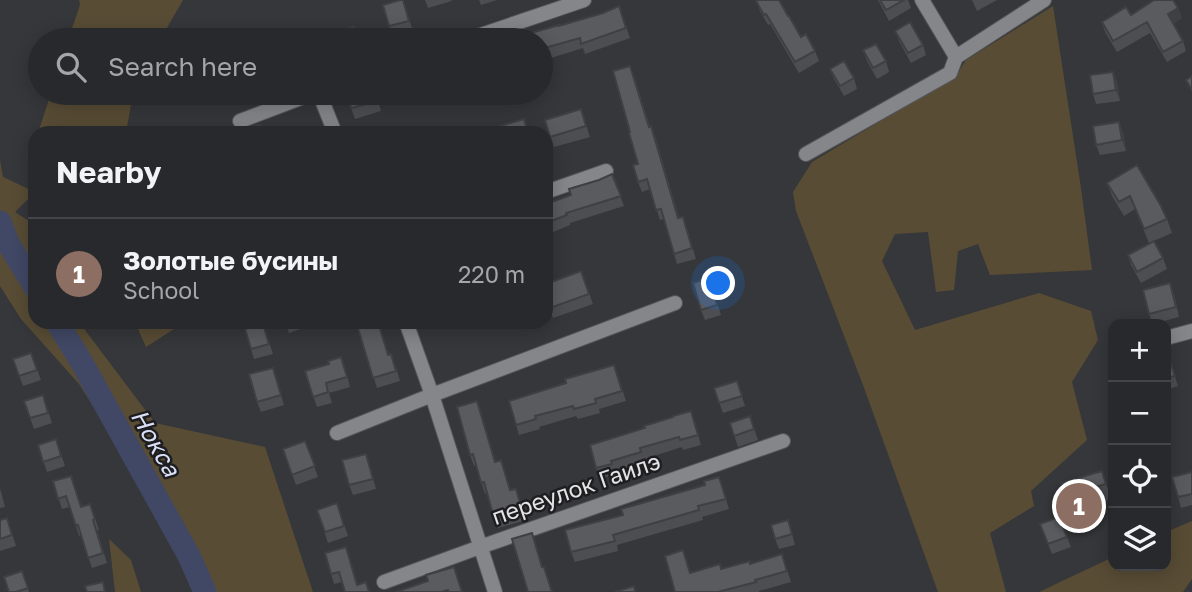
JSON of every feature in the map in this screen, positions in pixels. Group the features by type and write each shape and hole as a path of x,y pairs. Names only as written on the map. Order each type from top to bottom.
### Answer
{"street":[{"path":"501,28 584,0"},
{"path":"922,0 956,57"},
{"path":"806,154 950,73 956,57 1044,0"},
{"path":"240,121 283,105"},
{"path":"322,105 332,126"},
{"path":"553,189 606,171"},
{"path":"337,433 676,303"},
{"path":"408,329 495,592"},
{"path":"1171,337 1192,331"},
{"name":"переулок Гаилэ","path":"384,582 783,441"}],"shaded area":[{"path":"79,0 183,0 167,28 72,28 80,5"},
{"path":"1053,6 1092,270 990,275 978,244 958,251 954,290 936,292 928,232 895,234 882,261 915,330 1039,293 1091,311 1098,340 1072,382 1087,440 1031,491 1034,506 990,533 1006,592 938,592 796,211 793,192 812,162 956,76 966,60"},
{"path":"47,105 131,105 127,126 40,126"},
{"path":"0,160 3,177 28,189 28,199 15,212 28,220 28,327 0,286"},
{"path":"30,329 84,329 155,423 265,447 313,592 193,592 169,538 129,463 79,384"},
{"path":"138,329 174,329 146,347"},
{"path":"1192,521 1192,579 1183,592 1039,592 1108,559 1108,571 1171,571 1171,530"},
{"path":"109,539 131,560 141,592 115,592"}],"building":[{"path":"403,0 409,21 389,26 383,5"},
{"path":"779,0 801,37 806,34 815,51 795,62 766,14 764,15 756,1"},
{"path":"880,0 904,0 886,10"},
{"path":"1154,0 1173,0 1178,8 1168,14 1183,41 1163,52 1147,22 1113,41 1102,22 1126,7 1131,15"},
{"path":"619,6 626,28 581,44 580,38 553,46 553,28 548,28"},
{"path":"910,22 923,45 908,53 895,31"},
{"path":"876,44 886,61 873,68 863,50"},
{"path":"844,61 854,78 840,86 830,69"},
{"path":"630,66 678,218 683,217 692,248 674,254 661,209 656,210 647,179 638,182 633,165 638,164 613,71"},
{"path":"1113,72 1116,90 1093,94 1090,75"},
{"path":"1192,76 1192,90 1186,80"},
{"path":"581,109 586,126 553,136 553,126 547,126 545,120"},
{"path":"524,119 526,126 500,126"},
{"path":"1119,122 1122,140 1096,145 1093,126"},
{"path":"1137,165 1167,219 1144,229 1130,196 1119,202 1107,183"},
{"path":"612,174 621,196 566,213 567,215 553,220 553,201 571,195 569,189"},
{"path":"1154,241 1163,258 1137,272 1128,255"},
{"path":"581,271 589,294 553,307 553,281"},
{"path":"709,278 717,305 701,310 693,283"},
{"path":"1170,283 1176,307 1149,314 1143,290"},
{"path":"245,329 264,329 269,344 251,349"},
{"path":"358,329 380,329 388,355 391,354 396,371 373,378"},
{"path":"31,353 37,370 19,376 13,359"},
{"path":"341,357 347,377 326,383 328,392 313,397 305,371 329,364 328,361"},
{"path":"614,365 622,391 595,399 596,403 535,416 536,419 516,425 509,401 566,383 565,379"},
{"path":"273,368 281,395 257,402 249,374"},
{"path":"737,381 742,396 719,403 714,388"},
{"path":"43,395 48,413 30,418 24,401"},
{"path":"477,401 495,462 501,460 510,490 516,489 522,510 494,518 484,482 481,483 473,454 470,455 457,407"},
{"path":"691,411 698,435 680,440 679,437 640,448 641,452 596,468 590,445"},
{"path":"750,416 754,429 734,436 730,423"},
{"path":"56,439 61,456 43,462 38,445"},
{"path":"305,441 315,466 292,475 283,449"},
{"path":"366,454 373,479 349,485 342,460"},
{"path":"1102,471 1106,484 1088,489 1091,499 1068,506 1061,483"},
{"path":"1192,472 1192,494 1178,497 1172,477"},
{"path":"71,476 81,507 90,504 103,553 88,558 66,496 58,499 53,481"},
{"path":"719,477 726,499 698,506 699,510 613,535 615,541 571,552 565,530 623,515 621,509 705,485 704,481"},
{"path":"337,503 344,526 325,532 317,510"},
{"path":"1059,517 1067,537 1048,544 1040,524"},
{"path":"7,518 12,535 0,539 0,520"},
{"path":"788,520 792,534 775,539 771,525"},
{"path":"532,533 552,592 528,592 512,539"},
{"path":"346,547 357,585 366,582 369,592 345,592 339,572 331,574 325,553"},
{"path":"683,550 690,573 720,564 721,569 750,561 750,564 782,554 787,571 718,592 675,592 665,556"},
{"path":"454,567 462,592 396,592 428,581 426,575"},
{"path":"22,571 28,588 9,592 4,577"},
{"path":"103,582 105,592 87,592 85,586"},
{"path":"634,586 635,592 615,592"}],"waterway":[{"name":"Нокса","path":"0,222 8,243 28,276"},
{"name":"Нокса","path":"61,329 189,556 205,592"}],"place":[{"name":"Золотые бусины","path":"1079,506"}]}
